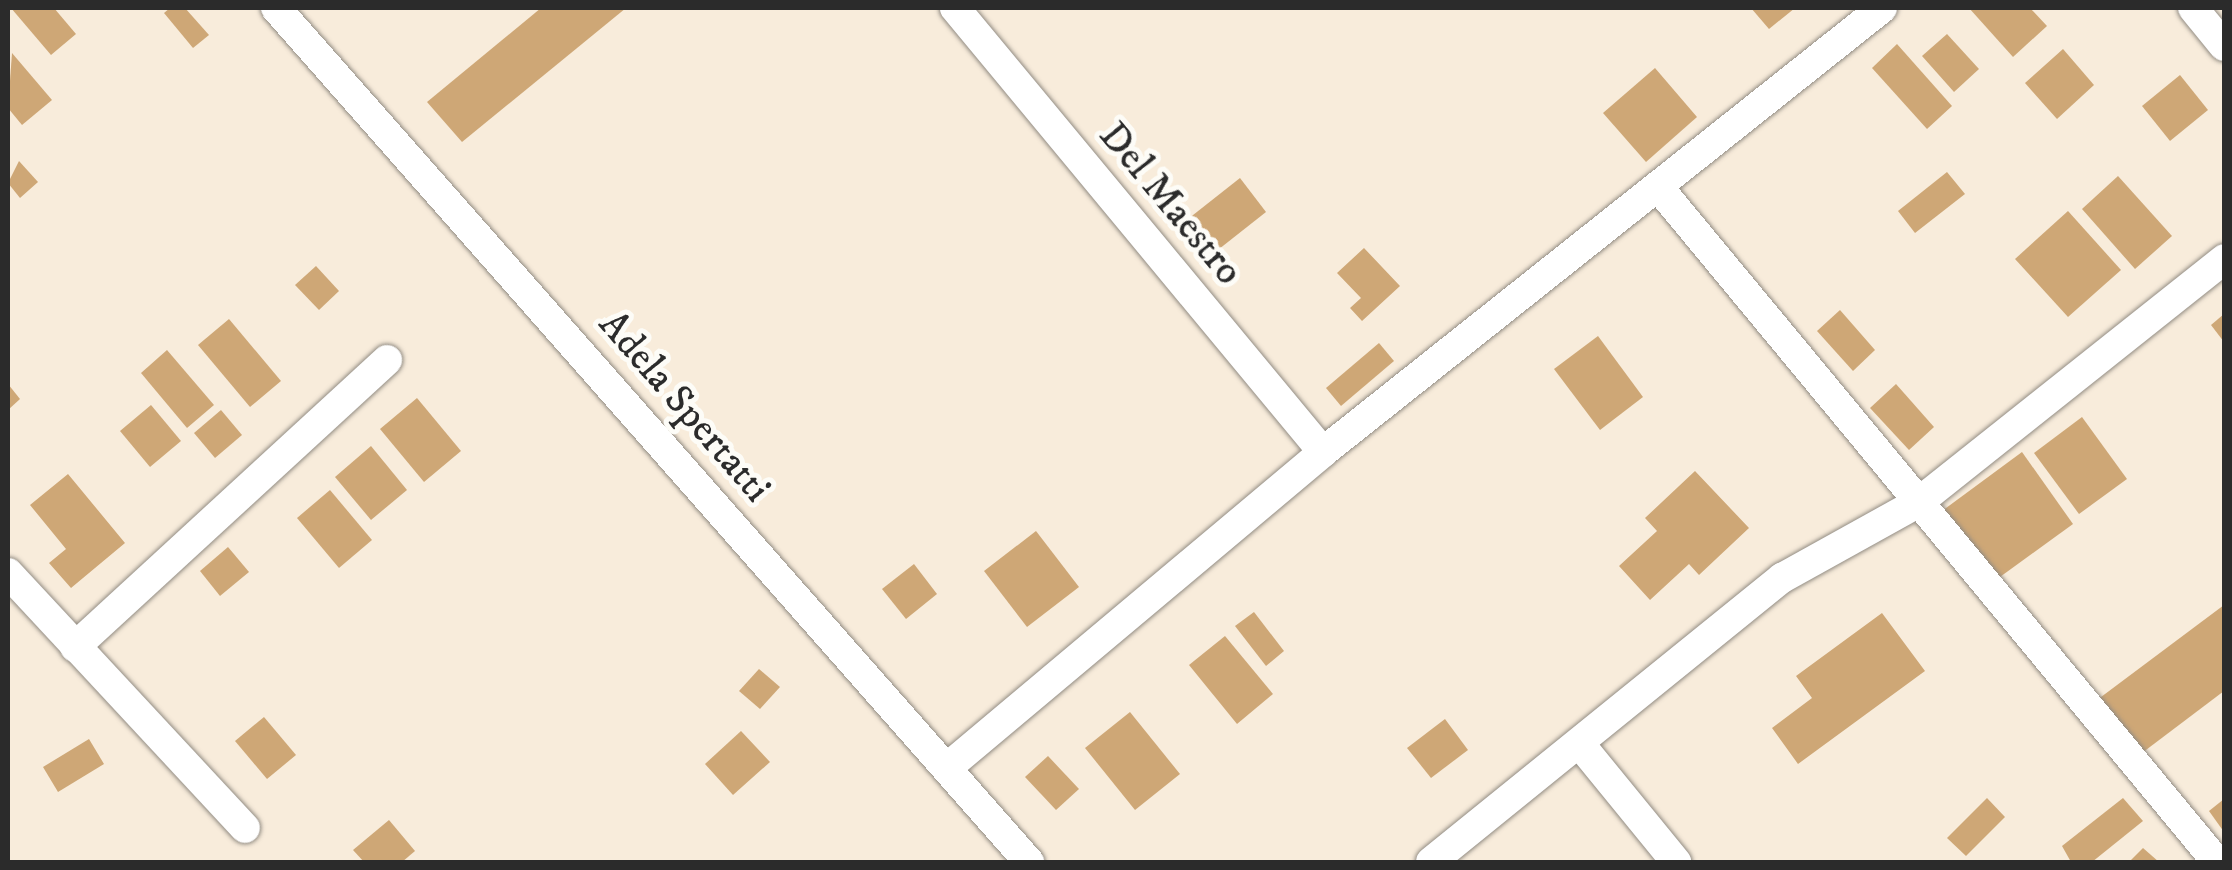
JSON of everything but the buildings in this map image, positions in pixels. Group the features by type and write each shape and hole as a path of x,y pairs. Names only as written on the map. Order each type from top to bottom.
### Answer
{"street":[{"name":"Adela Spertatti","path":"276,8 1029,862"},
{"name":"Del Maestro","path":"955,8 1323,452"},
{"path":"948,767 1323,452 1882,8"},
{"path":"2192,8 2224,46"},
{"path":"1659,188 2217,862"},
{"path":"1432,862 1782,578 1918,502 2224,258"},
{"path":"75,647 387,360"},
{"path":"8,573 245,828"},
{"path":"1579,742 1676,862"}]}
